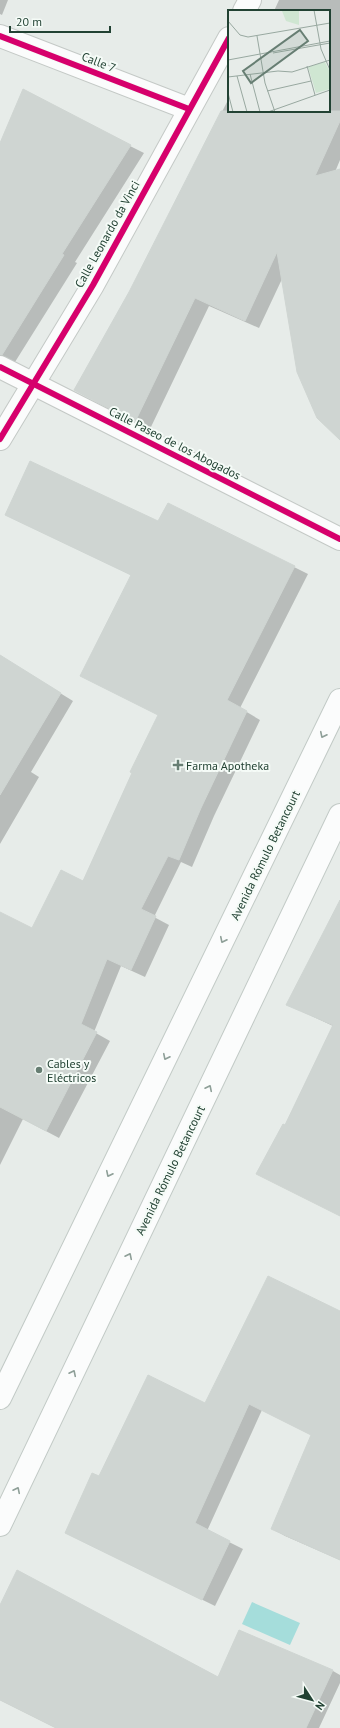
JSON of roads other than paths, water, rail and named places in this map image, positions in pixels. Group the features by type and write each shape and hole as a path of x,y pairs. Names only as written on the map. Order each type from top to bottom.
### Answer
{"main road":[{"path":"245,10 250,0"},
{"name":"Calle 7","path":"0,36 189,109"},
{"name":"Calle Leonardo da Vinci","path":"0,439 93,285 228,40"},
{"name":"Calle Paseo de los Abogados","path":"0,367 340,539"},
{"name":"Avenida Rómulo Betancourt","path":"0,1398 340,700"},
{"name":"Avenida Rómulo Betancourt","path":"0,1525 340,815"}],"water":[{"path":"252,1602 300,1623 290,1645 242,1624"}],"place":[{"name":"Farma Apotheka","path":"178,765"},
{"name":"Cables y Eléctricos","path":"39,1070"}]}
